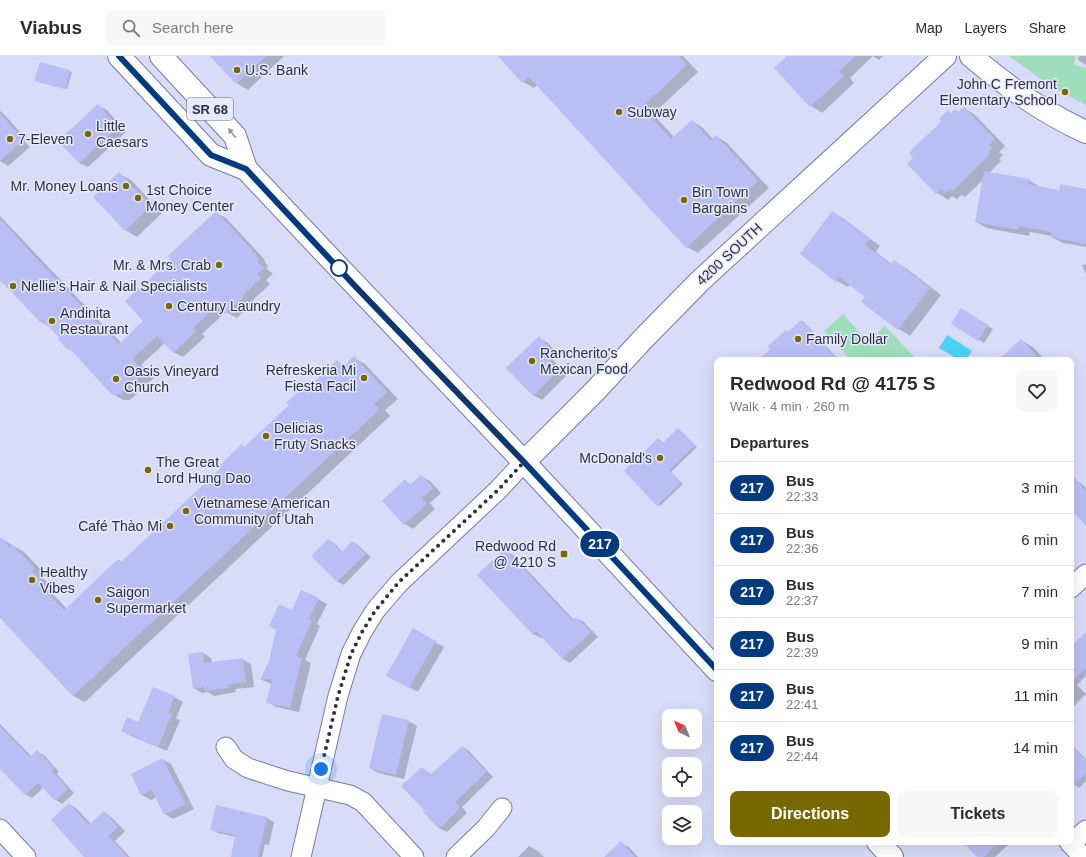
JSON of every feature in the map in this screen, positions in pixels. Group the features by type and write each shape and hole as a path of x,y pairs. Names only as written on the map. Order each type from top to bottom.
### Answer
{"main road":[{"name":"SR 68","path":"119,56 211,155 246,169"},
{"name":"SR 68","path":"161,56 235,136 246,169 524,462 714,667"},
{"name":"4200 SOUTH","path":"524,462 595,391 700,281 945,56"},
{"path":"971,56 1008,85 1058,119 1086,132"},
{"path":"881,845 892,857"}],"street":[{"path":"301,857 338,696 351,654 362,632 375,611 399,582 498,490 524,462"},
{"path":"1074,585 1086,574"},
{"path":"226,747 234,759 248,768 288,781 350,796 363,802 414,857"},
{"path":"456,857 486,828 502,808"},
{"path":"0,829 26,857"},
{"path":"1074,848 1086,830"}],"green space":[{"name":"John C Fremont Elementary School","path":"1009,56 1076,56 1074,64 1086,68 1086,105 1052,87"},
{"path":"843,314 868,342 885,326 914,357 848,357 824,331"}],"water":[{"path":"947,335 972,351 968,357 954,357 939,348"}],"building":[{"name":"U.S. Bank","path":"210,56 266,56 236,84"},
{"path":"498,56 679,56 687,65 642,107 671,139 692,120 710,140 716,135 758,181 686,248 529,77 522,83"},
{"path":"787,56 856,56 839,71 844,76 810,107 774,68"},
{"name":"7-Eleven","path":"40,62 70,70 65,89 34,81"},
{"name":"Little Caesars","path":"98,104 118,127 79,163 58,141"},
{"path":"964,107 995,139 989,145 992,148 988,152 990,154 953,191 950,188 945,193 941,189 936,194 907,164 913,158 909,153 941,122 939,119 948,110 951,113 955,109 958,112"},
{"name":"7-Eleven","path":"0,113 19,135 17,136 22,141 0,161"},
{"path":"984,171 1029,179 1028,184 1059,190 1060,184 1086,189 1086,244 1050,237 1051,232 1019,226 1018,230 975,222"},
{"path":"119,172 151,206 125,231 93,197"},
{"path":"216,211 256,254 255,255 259,260 257,262 264,268 257,274 261,278 243,295 244,297 226,313 218,305 193,328 196,331 173,353 157,336 132,359 145,372 120,395 112,395 71,350 67,349 58,339 59,337 42,320 40,322 0,280 0,219 99,325 100,324 119,344 143,321 125,301 171,259 168,256"},
{"path":"832,211 870,239 865,245 891,264 894,260 930,288 898,330 861,302 865,297 839,277 836,282 800,254"},
{"path":"961,308 988,325 978,341 951,324"},
{"name":"Family Dollar","path":"801,320 835,357 761,357 770,349 768,346 786,330 788,332"},
{"name":"Rancherito's Mexican Food","path":"539,336 549,347 543,353 559,370 533,396 506,368"},
{"path":"1021,339 1037,357 1001,357"},
{"path":"354,356 387,392 374,404 380,409 73,696 0,618 0,537 10,547 12,545 35,568 32,571 43,582 40,585 64,610 118,559 121,562 220,469 218,467 242,444 244,447 289,405 286,403 310,381 313,383 337,360 343,367"},
{"name":"McDonald's","path":"678,428 695,445 669,470 681,483 657,506 624,471 658,438 663,443"},
{"path":"421,475 433,488 422,498 427,504 404,525 382,501 405,479 410,485"},
{"path":"1074,477 1086,491 1086,526 1074,513"},
{"path":"328,539 342,552 352,541 366,554 337,582 311,556"},
{"path":"505,549 572,620 576,617 591,632 562,659 536,631 533,635 477,575"},
{"path":"301,590 319,598 309,619 312,621 296,656 302,658 290,708 266,703 272,679 260,680 269,661 276,630 269,626 279,604 292,610"},
{"path":"413,628 436,641 409,688 386,676"},
{"path":"1086,632 1086,668 1074,679 1074,643"},
{"path":"203,652 204,663 243,658 246,682 227,685 228,688 204,691 204,687 193,689 188,654"},
{"path":"153,687 175,696 168,713 172,714 158,747 121,731 127,717 138,722"},
{"path":"382,714 409,720 396,775 369,768"},
{"path":"0,726 30,757 37,750 54,768 51,770 68,789 55,801 38,783 25,795 0,769"},
{"path":"462,746 487,772 455,802 460,808 439,829 423,812 425,811 401,786 422,767 430,775"},
{"path":"1074,748 1086,760 1086,773 1074,785"},
{"path":"162,758 186,804 164,815 152,790 141,795 131,774"},
{"path":"69,803 89,825 104,811 118,827 108,836 128,857 84,857 51,820"},
{"path":"216,805 267,817 258,857 231,857 235,835 210,830"},
{"path":"621,841 635,857 604,857"},
{"path":"966,845 997,845 983,857 977,857"}],"bus line":[{"name":"217","path":"119,56 211,155 246,169 354,285 524,462 714,667"}],"place":[{"name":"U.S. Bank","path":"237,70"},
{"name":"John C Fremont Elementary School","path":"1065,92"},
{"name":"Subway","path":"619,112"},
{"name":"Little Caesars","path":"88,134"},
{"name":"7-Eleven","path":"10,139"},
{"name":"Mr. Money Loans","path":"126,186"},
{"name":"1st Choice Money Center","path":"138,198"},
{"name":"Bin Town Bargains","path":"684,200"},
{"name":"Mr. & Mrs. Crab","path":"219,265"},
{"name":"Nellie's Hair & Nail Specialists","path":"13,286"},
{"name":"Century Laundry","path":"169,306"},
{"name":"Andinita Restaurant","path":"52,321"},
{"name":"Family Dollar","path":"798,339"},
{"name":"Rancherito's Mexican Food","path":"532,361"},
{"name":"Refreskeria Mi Fiesta Facil","path":"364,378"},
{"name":"Oasis Vineyard Church","path":"116,379"},
{"name":"Delicias Fruty Snacks","path":"266,436"},
{"name":"McDonald's","path":"660,458"},
{"name":"The Great Lord Hung Dao","path":"148,470"},
{"name":"Vietnamese American Community of Utah","path":"186,511"},
{"name":"Café Thào Mi","path":"170,526"},
{"name":"Redwood Rd @ 4210 S","path":"564,554"},
{"name":"Healthy Vibes","path":"32,580"},
{"name":"Saigon Supermarket","path":"98,600"}],"route":[{"path":"321,769 338,696 351,654 375,611 399,582 498,490 524,462 335,264 339,268"}]}
